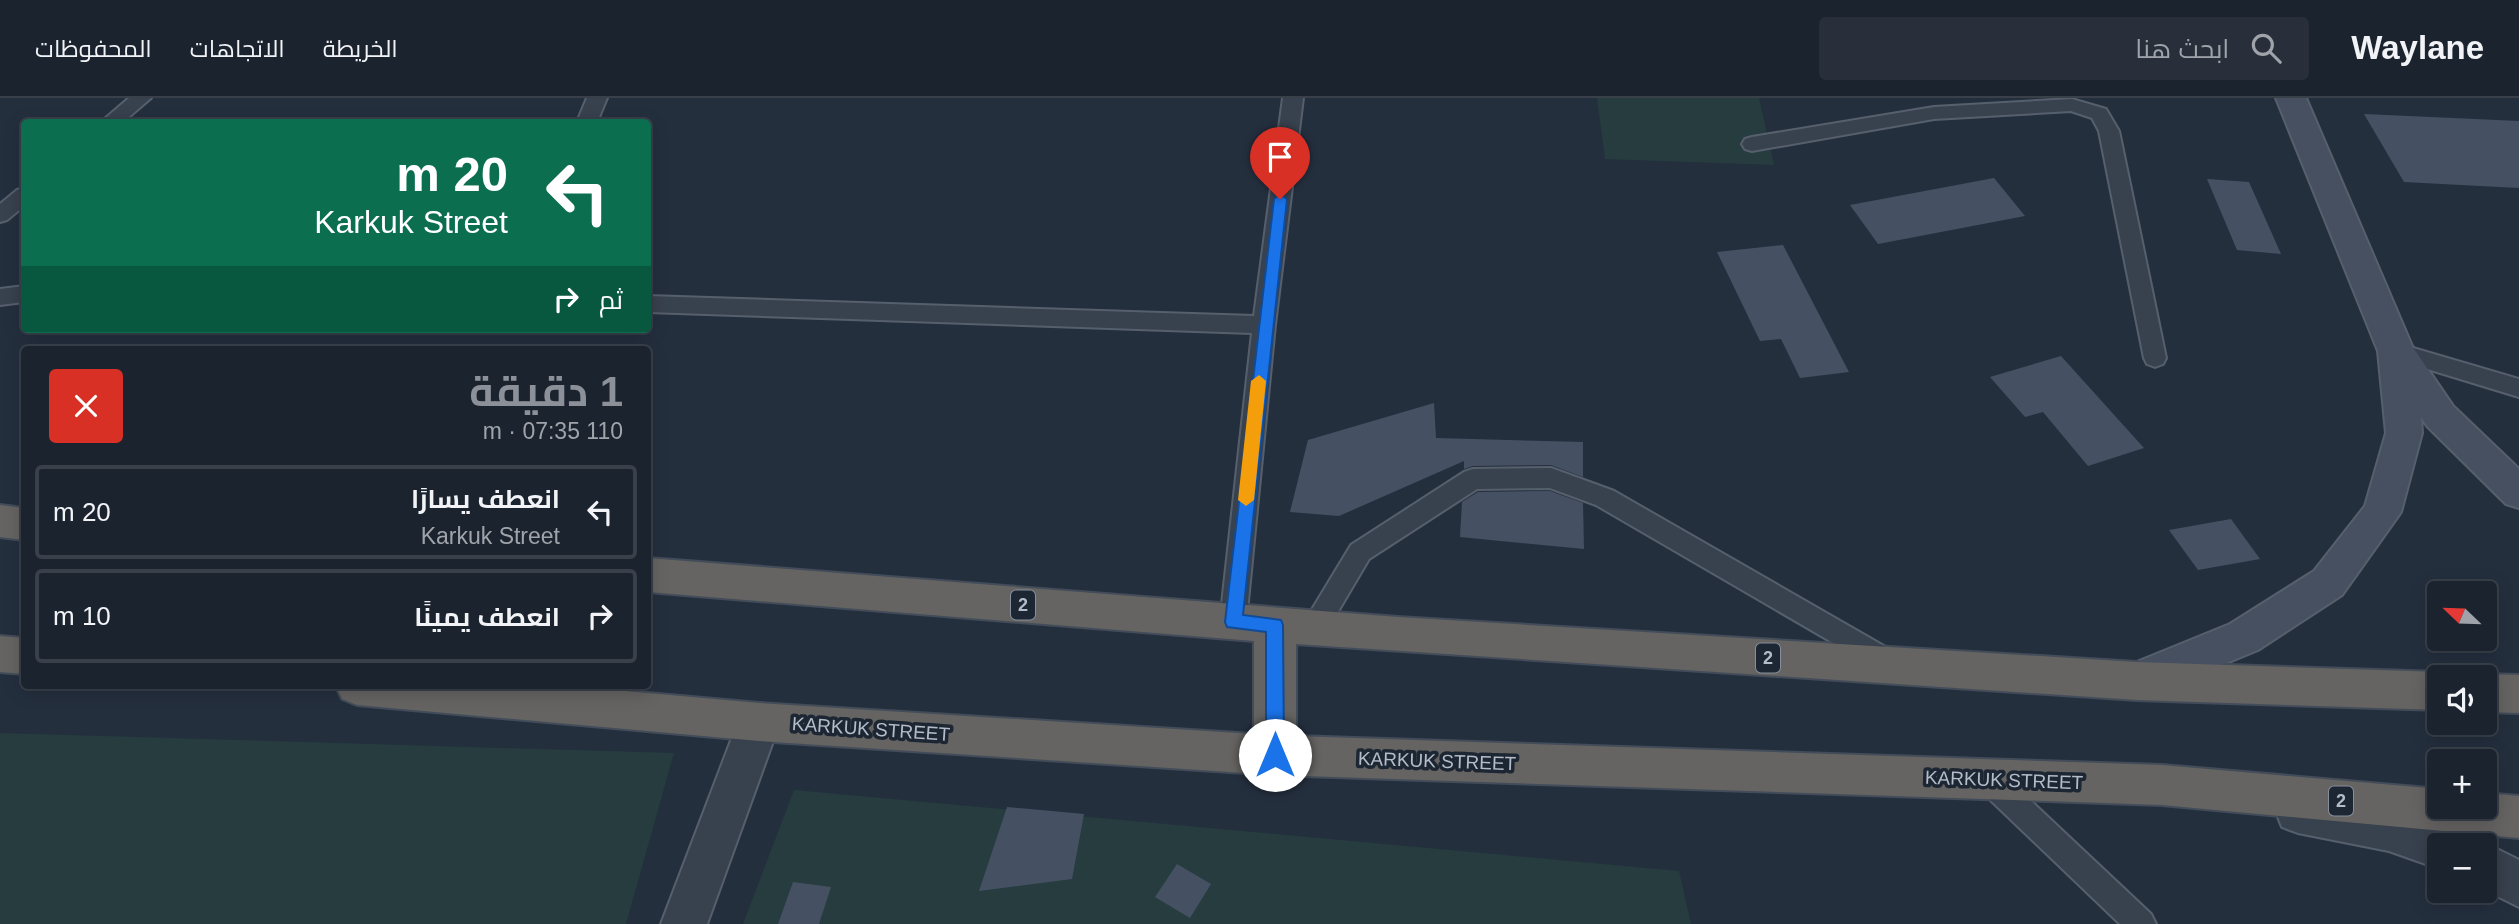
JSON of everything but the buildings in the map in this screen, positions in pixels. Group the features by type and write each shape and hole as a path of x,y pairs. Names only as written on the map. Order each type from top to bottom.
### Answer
{"highway":[{"path":"0,521 21,524"},
{"name":"2","path":"651,575 1294,627 2137,681 2427,691"},
{"path":"1275,755 1294,627"},
{"path":"0,654 21,656"},
{"name":"KARKUK STREET","path":"390,689 759,722 1275,755 2162,785 2519,817"},
{"path":"2497,693 2519,694"}],"main road":[{"path":"2291,98 2396,351 2440,416 2519,493"},
{"path":"2137,681 2244,637 2328,583 2382,512 2404,433 2396,351"}],"street":[{"path":"684,924 759,722"},
{"path":"2162,785 2389,830 2427,843"},
{"path":"2497,871 2519,885"}],"lane":[{"path":"115,119 141,98"},
{"path":"588,119 597,98"},
{"path":"1233,622 1264,325 1293,98"},
{"path":"1752,144 2010,103 2072,105 2099,114 2109,131 2155,358"},
{"path":"0,215 21,198"},
{"path":"0,297 21,294"},
{"path":"651,304 1264,325"},
{"path":"2396,351 2519,388"},
{"path":"1294,627 1360,552 1473,479 1550,478 1605,498 1896,666"},
{"path":"1989,779 2141,924"}],"green space":[{"path":"1597,98 1759,98 1774,165 1605,159"},
{"path":"0,733 674,753 626,924 0,924"},
{"path":"794,790 1679,871 1691,924 743,924"}],"slow traffic":[{"path":"1246,500 1259,381"}],"route":[{"path":"1275,755 1275,625 1233,622 1280,199"}]}
